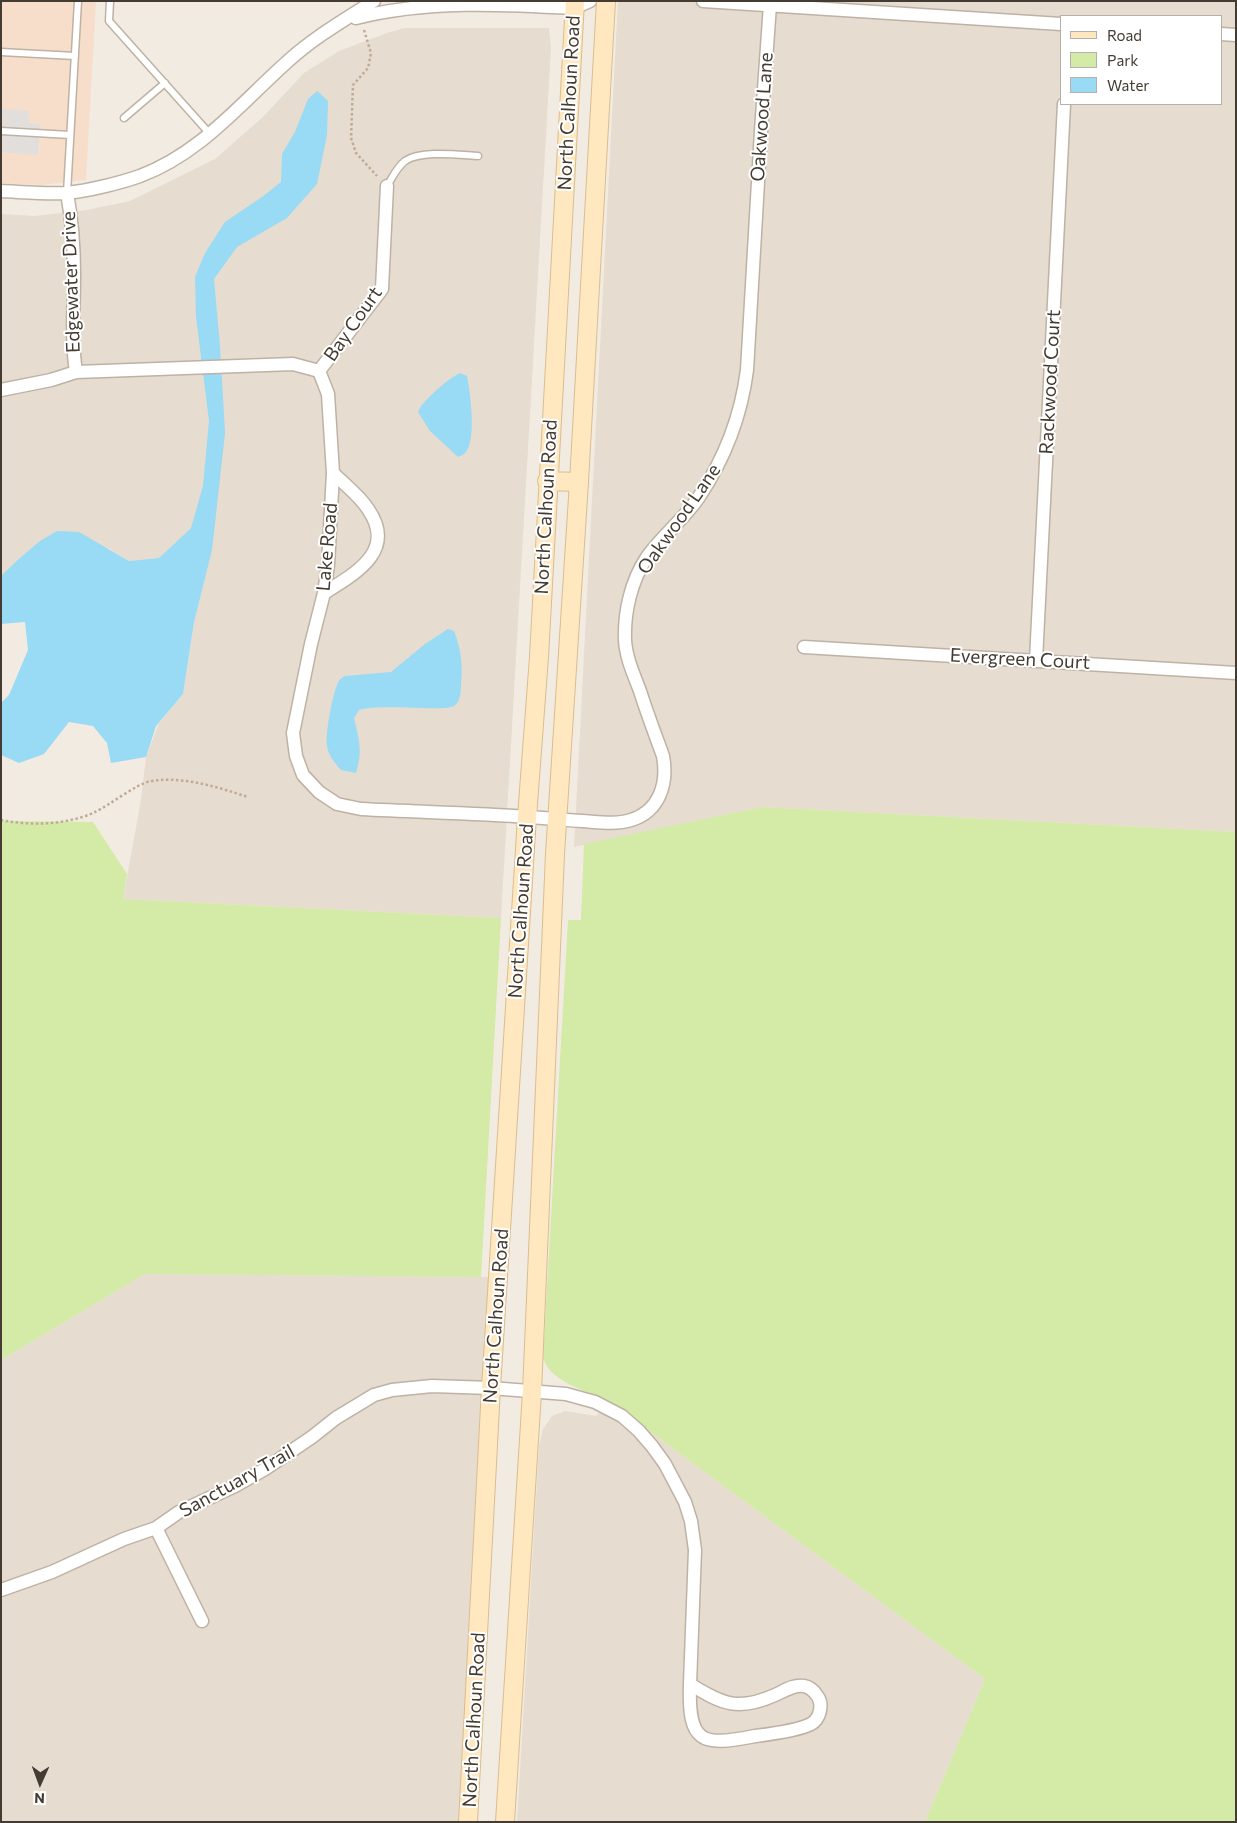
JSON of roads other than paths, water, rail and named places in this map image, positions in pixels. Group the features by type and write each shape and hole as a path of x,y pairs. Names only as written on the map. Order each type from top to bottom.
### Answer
{"main road":[{"name":"North Calhoun Road","path":"505,1822 532,1392 555,854 579,482 606,1"},
{"name":"North Calhoun Road","path":"468,1822 491,1388 539,657 547,481 580,3"},
{"path":"547,481 579,482"}],"street":[{"path":"703,1 1060,24"},
{"path":"1,191 67,193 140,176 161,166 189,150 210,134 287,62 332,26 373,4 408,6 458,2 580,3"},
{"path":"332,26 359,17 373,4"},
{"name":"Oakwood Lane","path":"558,820 610,823 630,821 650,810 658,800 663,789 665,766 663,756 629,660 625,642 626,614 636,578 647,558 685,516 700,496 720,462 729,444 744,394 770,5"},
{"path":"1222,34 1236,35"},
{"name":"Rackwood Court","path":"1036,660 1064,105"},
{"name":"Bay Court","path":"319,371 382,289 387,186"},
{"name":"Edgewater Drive","path":"67,193 72,221 74,275 72,330 76,372"},
{"path":"1,390 51,380 76,372 293,364 319,371"},
{"name":"Lake Road","path":"319,371 328,394 333,473 324,593 310,644 293,733 296,756 303,775 319,792 337,804 361,809 558,820"},
{"path":"324,593 367,562 376,551 378,540 375,524 368,509 333,473"},
{"name":"Evergreen Court","path":"804,647 1236,673"},
{"name":"Sanctuary Trail","path":"1,1590 52,1572 124,1539 156,1528 180,1512 235,1486 265,1469 336,1418 374,1395 411,1387 491,1388 583,1398 622,1416 652,1446 677,1485 685,1502 691,1521 695,1550 690,1684 690,1708 692,1724 700,1736 709,1740 734,1740 798,1728 813,1723 820,1713 821,1702 815,1692 806,1686 793,1686 759,1702 740,1705 710,1697 690,1684"},
{"path":"156,1528 202,1622"}],"lane":[{"path":"67,193 78,1"},
{"path":"110,1 109,21 210,134"},
{"path":"1,52 75,56"},
{"path":"124,118 164,83"},
{"path":"1,131 70,135"},
{"path":"387,186 403,162 409,159 425,155 478,156"}],"water":[{"path":"317,91 328,101 327,135 317,184 287,218 237,247 214,279 225,433 212,550 194,622 183,694 156,726 146,757 111,763 107,743 93,726 69,722 44,754 19,763 1,755 1,703 9,695 28,650 25,622 1,624 1,576 40,541 57,531 79,532 129,561 159,558 191,528 203,486 209,421 196,317 195,277 205,253 225,222 281,182 282,154 295,132 308,99"},
{"path":"460,373 467,376 472,428 469,447 465,453 458,457 430,431 418,412 436,390"},
{"path":"448,629 454,631 461,658 461,693 456,704 448,708 381,707 359,710 354,718 360,751 356,773 341,770 332,759 327,746 328,723 339,680 345,676 391,672 425,644"}]}
